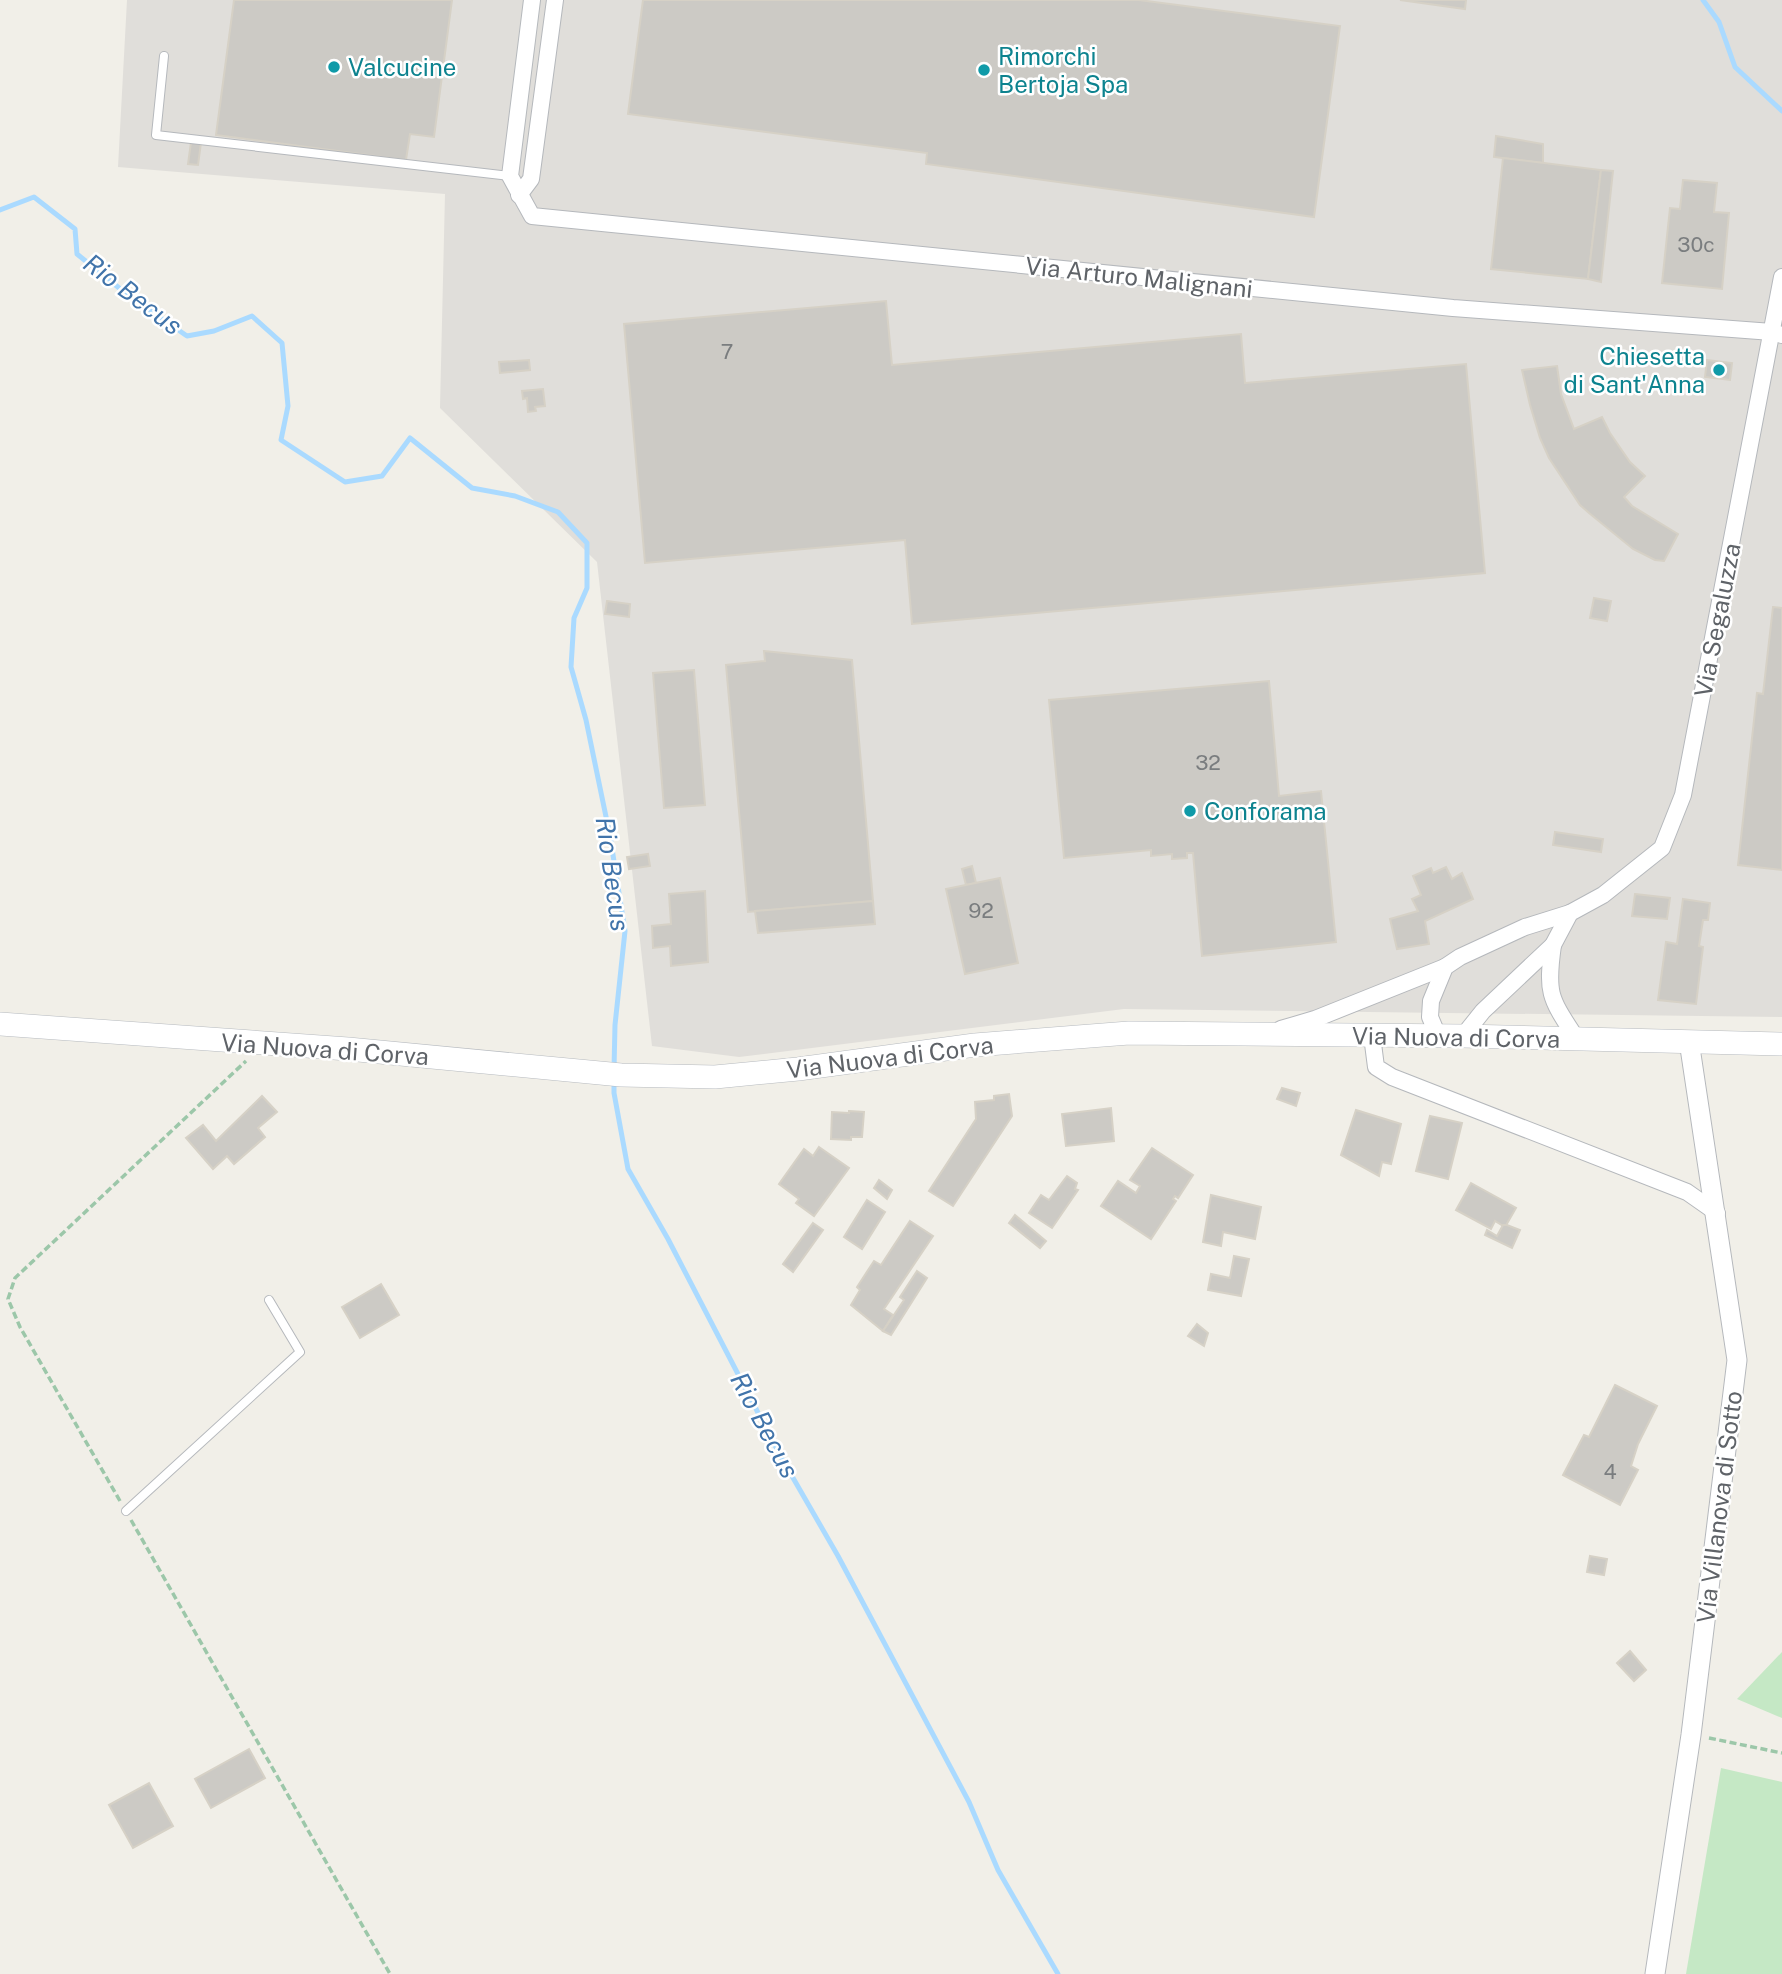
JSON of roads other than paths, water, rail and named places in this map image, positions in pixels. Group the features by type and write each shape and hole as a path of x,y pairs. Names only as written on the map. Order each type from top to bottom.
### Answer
{"main road":[{"name":"Via Nuova di Corva","path":"0,1024 348,1049 621,1074 715,1077 798,1069 975,1045 1129,1033 1438,1035 1782,1044"}],"street":[{"path":"510,176 532,0"},
{"path":"519,195 531,179 555,0"},
{"name":"Via Arturo Malignani","path":"510,176 532,216 1439,307 1777,334"},
{"name":"Via Segaluzza","path":"1265,1034 1315,1019 1446,967 1460,957 1525,927 1570,913 1603,895 1662,848 1683,795 1777,334 1782,277"},
{"path":"1463,1036 1483,1011 1553,945 1570,913"},
{"path":"1553,945 1548,978 1553,1004 1577,1038"},
{"path":"1438,1035 1430,1017 1431,1001 1446,967"},
{"path":"1373,1036 1376,1067 1392,1077 1687,1192 1717,1213"},
{"name":"Via Villanova di Sotto","path":"1655,1974 1691,1735 1737,1360 1689,1041"}],"lane":[{"path":"164,56 156,135 510,176"},
{"path":"126,1511 300,1352 269,1300"}],"waterway":[{"path":"1703,0 1719,22 1735,67 1782,111"},
{"name":"Rio Becus","path":"0,210 34,197 75,229 77,254 129,296 187,336 214,331 252,316 282,343 288,406 281,440 345,482 382,476 410,438 472,488 515,496 558,512 587,543 587,588 574,618 571,667 586,720 610,836 625,931 615,1025 614,1069"},
{"name":"Rio Becus","path":"614,1078 614,1093 628,1169 969,1802 998,1870 1058,1974"}],"place":[{"name":"Valcucine","path":"334,67"},
{"name":"Rimorchi Bertoja Spa","path":"984,70"},
{"name":"Chiesetta di Sant'Anna","path":"1719,370"},
{"name":"Conforama","path":"1190,811"}]}
